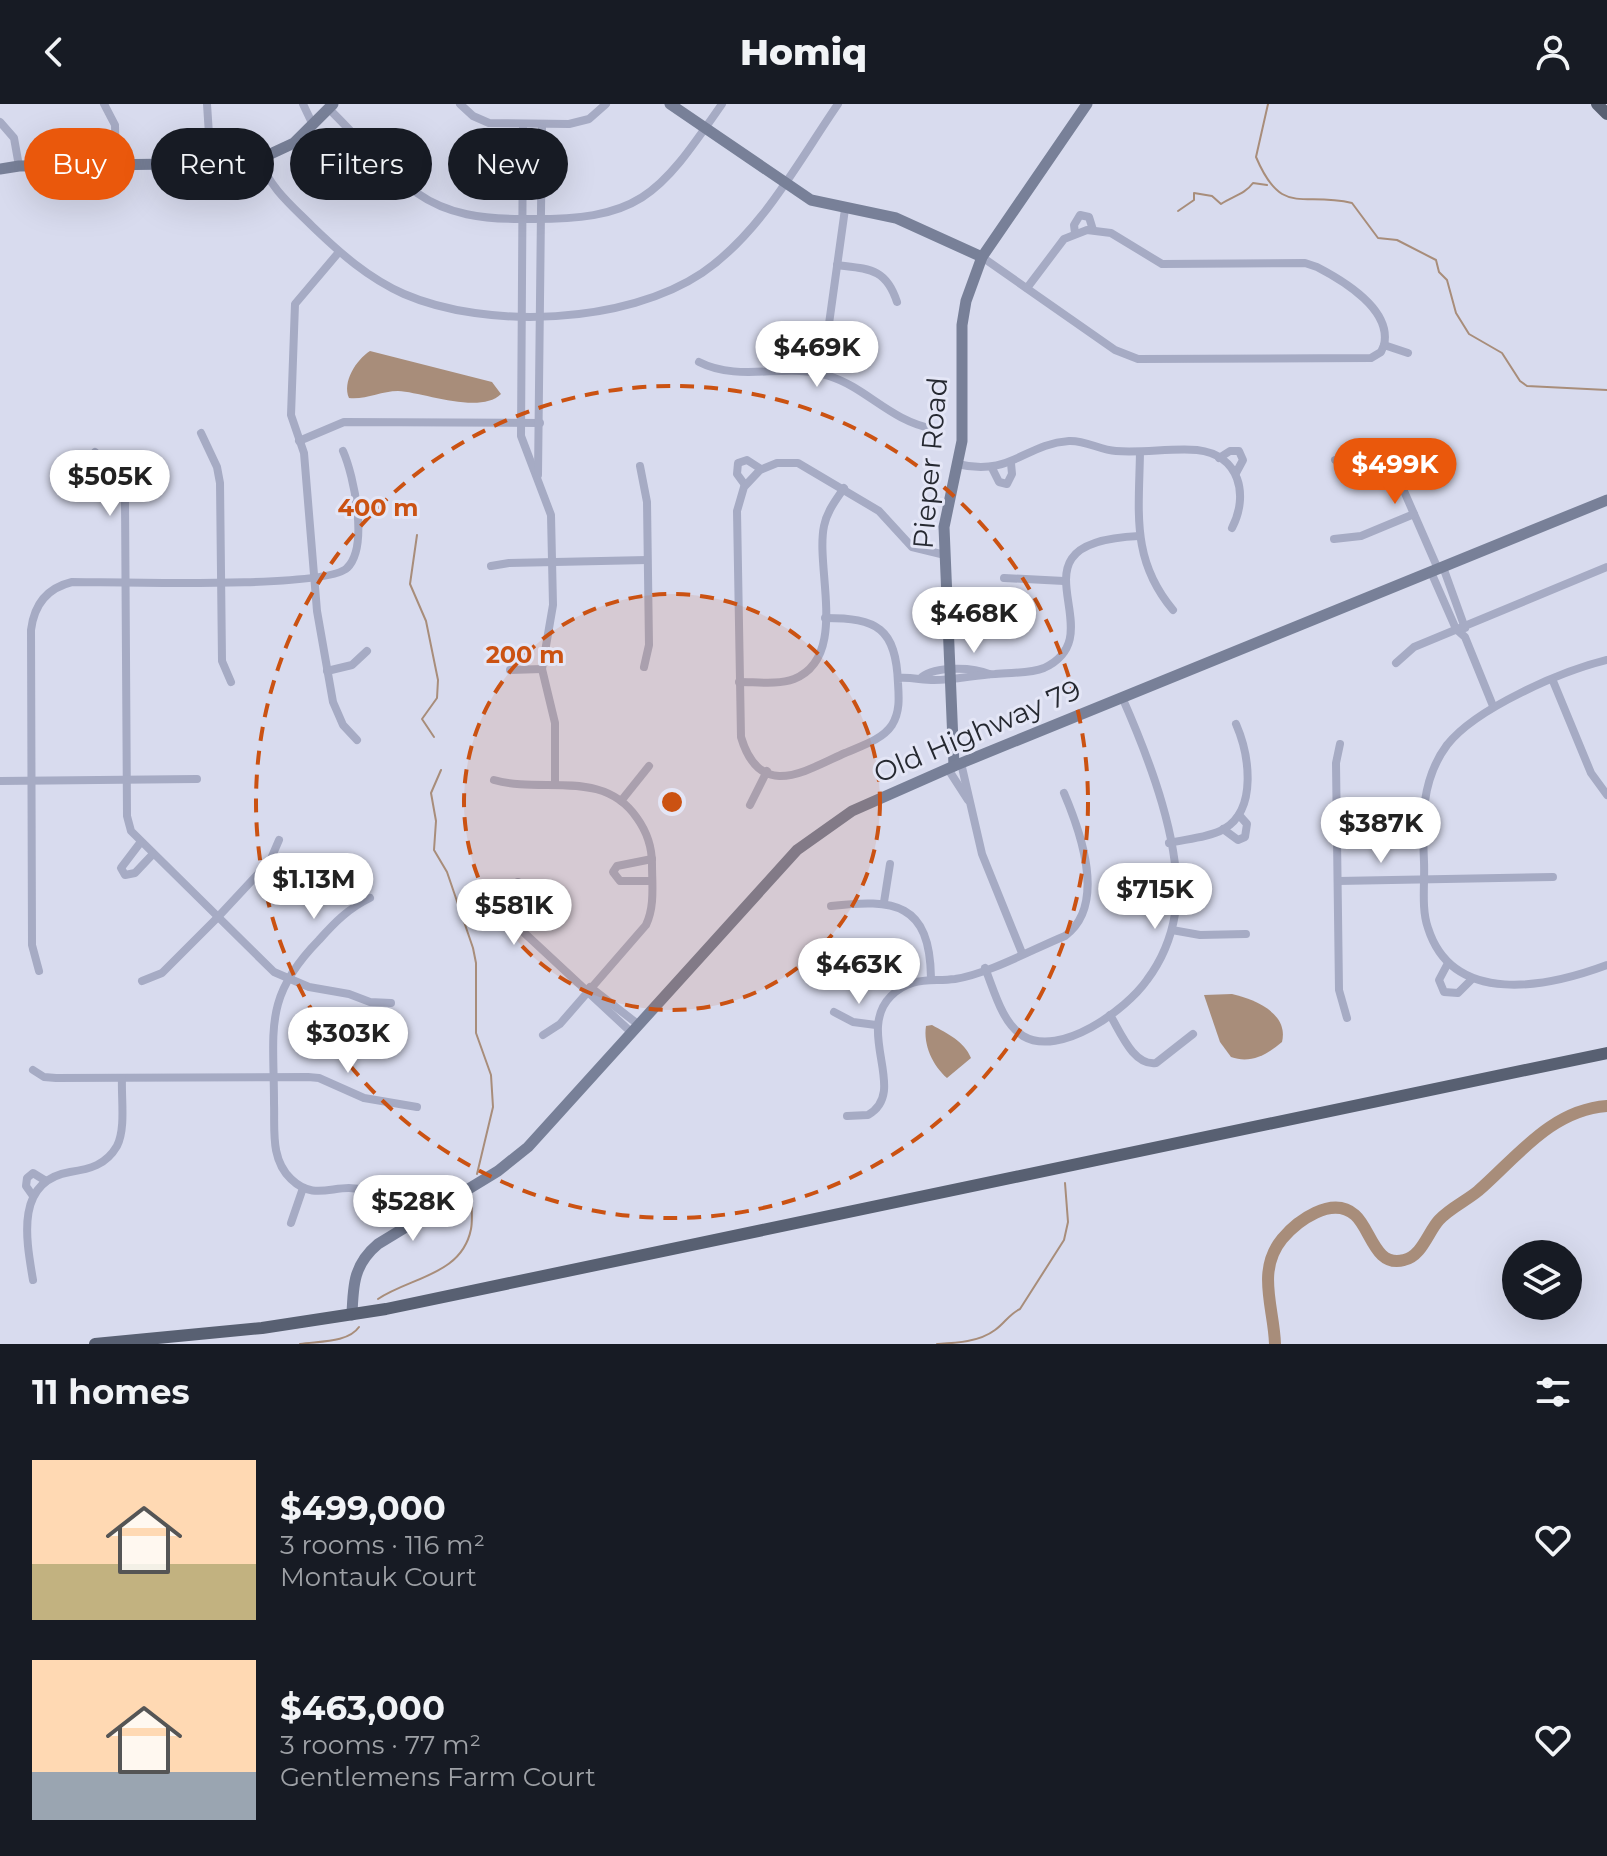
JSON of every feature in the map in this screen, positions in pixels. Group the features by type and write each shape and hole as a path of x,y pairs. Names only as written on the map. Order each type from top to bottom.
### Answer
{"main road":[{"path":"1597,104 1607,114"},
{"path":"95,1344 190,1340 352,1315 1607,1053"}],"street":[{"path":"104,104 115,128"},
{"path":"207,104 209,128"},
{"path":"303,104 313,125"},
{"path":"460,104 481,121 523,124 580,123 606,104"},
{"path":"670,104 811,200 905,221 982,257 1115,350 1138,359 1371,358 1381,352 1384,345 1385,333 1377,312 1317,267 1305,263 1162,264 1119,237 1093,230 1075,233 1064,239 1027,288"},
{"path":"274,153 294,143 330,106 403,181 431,201 465,215 522,219 595,217 640,200 673,172 722,104"},
{"path":"274,186 339,252 383,283 422,301 481,314 541,315 612,310 680,286 733,247 783,183 838,104"},
{"name":"Pieper Road","path":"954,766 945,555 948,499 957,464 964,411 962,325 982,257 1087,104"},
{"path":"0,122 14,138 19,166"},
{"path":"523,124 520,423 521,436 550,507 553,605 542,669 555,723 555,785"},
{"path":"538,480 542,124"},
{"path":"0,169 24,166"},
{"path":"822,374 845,209"},
{"path":"1075,233 1074,225 1080,215 1089,217 1093,230"},
{"path":"339,252 295,304 291,415 306,462 314,578 327,671 337,713 357,740"},
{"path":"837,265 865,269 883,276 891,284 897,302"},
{"path":"1384,345 1408,353"},
{"path":"699,362 722,372 832,376 911,425 934,429"},
{"path":"299,441 344,422 540,423"},
{"path":"201,433 217,467 220,483 222,661 231,682"},
{"path":"957,464 992,468 1066,441 1107,450 1198,450 1219,458 1236,473 1243,499 1232,528"},
{"path":"39,971 32,945 31,630 36,608 52,590 63,584 222,582 314,578 341,573 357,554 353,478 343,451"},
{"path":"1219,458 1230,451 1239,451 1243,460 1236,473"},
{"path":"95,452 123,489 127,816 131,831 274,972 370,1002 391,1003"},
{"path":"1140,452 1139,536 1147,571 1173,610"},
{"path":"1335,460 1358,452 1389,464 1466,625 1465,637"},
{"path":"745,485 737,474 738,463 747,460 761,469"},
{"path":"825,618 855,618 879,629 896,653 898,708 892,724 882,735 808,773 783,776 767,771 756,764 744,748 739,682 737,511 745,485 761,469 777,463 798,463 879,511 905,542 922,552 945,555"},
{"path":"992,468 999,482 1007,484 1012,474 1011,463"},
{"path":"640,466 647,502 649,645 644,667"},
{"path":"739,682 779,682 804,673 823,649 823,531 828,513 844,488"},
{"name":"Old Highway 79","path":"352,1315 355,1274 360,1262 378,1244 483,1180 528,1147 797,850 852,811 954,766 1607,500"},
{"path":"1334,539 1361,536 1414,514"},
{"path":"898,678 1042,669 1063,652 1073,625 1064,581 1072,559 1089,543 1099,539 1139,536"},
{"path":"491,566 647,560"},
{"path":"1396,663 1414,647 1607,567"},
{"path":"1437,569 1456,629 1465,637 1493,706"},
{"path":"1004,578 1064,581"},
{"path":"327,671 352,665 367,651"},
{"path":"1607,660 1493,706 1464,726 1433,769 1422,817 1428,929 1448,963 1472,979 1511,987 1607,965"},
{"path":"510,670 542,669"},
{"path":"1553,681 1591,773 1607,795"},
{"path":"985,968 1011,1025 1030,1039 1047,1043 1062,1041 1110,1015 1145,983 1158,964 1172,930 1176,887 1154,772 1122,697"},
{"path":"1169,843 1223,829 1239,815 1246,795 1246,750 1236,724"},
{"path":"1340,744 1336,763 1339,990 1347,1018"},
{"path":"621,801 649,766"},
{"path":"954,766 968,800"},
{"path":"954,766 968,800 986,864 1022,953"},
{"path":"750,805 767,771"},
{"path":"0,781 197,779"},
{"path":"494,780 519,785 596,788 621,801 643,828 652,859 653,904 646,925 560,1024 543,1035"},
{"path":"847,1116 874,1112 883,1096 885,1079 876,1025 894,993 910,982 957,978 1071,931 1087,903 1076,823 1064,793"},
{"path":"1223,829 1238,840 1245,837 1247,824 1239,815"},
{"path":"142,981 162,973 217,918 270,861 279,840"},
{"path":"140,843 123,862 121,868 125,875 135,873 152,855"},
{"path":"652,859 617,866 613,872 620,881 652,881"},
{"path":"884,902 890,864"},
{"path":"1338,881 1553,877"},
{"path":"518,882 514,905 519,928 579,983 636,1029"},
{"path":"370,898 344,913 286,978 274,1017 276,1155 282,1168 303,1188 324,1191 363,1188 385,1200 405,1227"},
{"path":"831,906 884,902 902,909 917,923 929,953 931,978"},
{"path":"1172,930 1200,935 1246,934"},
{"path":"1448,963 1439,980 1444,992 1458,993 1472,979"},
{"path":"834,1012 853,1022 876,1025"},
{"path":"1110,1015 1138,1059 1149,1064 1156,1063 1193,1034"},
{"path":"33,1070 44,1077 319,1078 364,1098 417,1107"},
{"path":"33,1280 26,1224 33,1196 46,1181 99,1165 118,1145 122,1078"},
{"path":"33,1196 26,1186 27,1178 33,1173 46,1181"},
{"path":"291,1223 303,1188"}],"shaded area":[{"path":"370,351 492,382 501,394 480,403 398,391 349,398 349,378"},
{"path":"1232,994 1259,1004 1275,1015 1283,1032 1282,1042 1258,1057 1231,1057 1220,1042 1204,995"},
{"path":"932,1025 960,1042 971,1058 947,1078 933,1061 928,1048 926,1026"}],"waterway":[{"path":"1268,104 1256,157 1275,188 1295,198 1352,203 1378,238 1397,240 1436,260 1439,272 1447,280 1456,313 1469,334 1502,353 1520,381 1527,386 1607,390"},
{"path":"1178,211 1194,200 1194,193 1212,196 1221,204 1253,183 1267,185"},
{"path":"417,535 410,584 426,621 438,680 437,698 422,719 434,737"},
{"path":"441,770 431,793 436,821 434,850 447,872 473,948 476,963 476,1033 491,1075 493,1107 477,1174"},
{"path":"1275,1344 1268,1290 1270,1264 1274,1251 1296,1225 1326,1209 1346,1210 1361,1221 1386,1258 1394,1261 1410,1258 1443,1216 1478,1191 1536,1137 1569,1116 1607,1106"},
{"path":"937,1344 982,1337 1020,1309 1064,1240 1068,1222 1065,1183"},
{"path":"378,1299 434,1273 457,1256 466,1244 471,1229 472,1197"},
{"path":"300,1344 340,1339 359,1327"}]}
